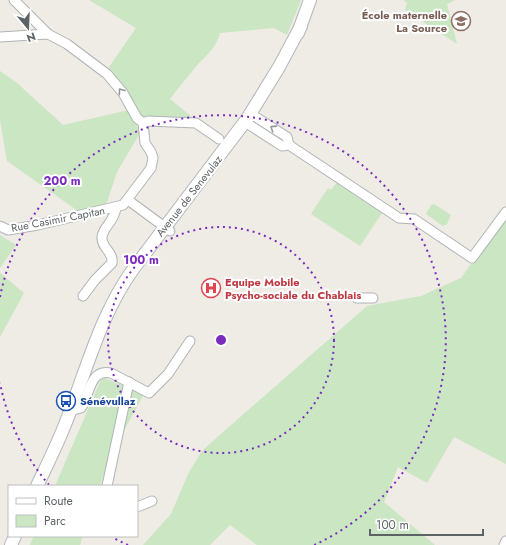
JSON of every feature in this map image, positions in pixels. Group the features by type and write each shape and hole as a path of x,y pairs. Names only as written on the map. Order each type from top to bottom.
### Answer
{"main road":[{"name":"Avenue de Senevulaz","path":"37,485 70,411 89,354 99,332 120,298 167,229 251,120 280,78 310,0"}],"street":[{"path":"14,0 48,34 67,44 107,74 123,93 137,118 143,123 148,121 196,123 218,139"},
{"path":"0,37 48,34"},
{"path":"251,120 282,146 289,145 399,218 414,219 472,258 506,212"},
{"name":"Rue Casimir Capitan","path":"0,226 8,230 20,228 116,208 128,200 151,168 153,158 152,152 145,143 143,123"},
{"path":"128,200 167,229"},
{"name":"Rue Casimir Capitan","path":"83,296 112,264 112,257 104,246 102,239 105,230 114,218 116,208"},
{"path":"357,298 373,298"},
{"path":"70,411 82,408 92,381 99,375 109,372 149,393 168,374 190,341"},
{"path":"107,485 128,382"},
{"path":"138,507 152,501"},
{"path":"504,545 506,541"}],"green space":[{"path":"89,0 301,0 287,35 274,28 220,33 212,50 199,63 170,99 193,118 143,118 109,67 136,28"},
{"path":"404,0 455,0 447,4 457,44 405,10 407,3"},
{"path":"0,71 17,83 63,125 129,110 140,133 117,172 106,205 78,211 7,161 0,120"},
{"path":"338,181 382,213 360,246 311,214 328,188 331,190"},
{"path":"434,204 451,215 447,224 443,226 426,214 431,205"},
{"path":"506,215 506,464 454,437 427,483 398,467 384,502 435,545 257,545 230,525 210,545 143,545 171,514 189,472 202,451 367,306 421,296 461,278"},
{"path":"0,235 16,245 0,268"},
{"path":"0,273 24,293 0,337"},
{"path":"102,377 144,394 110,456 100,485 55,485"},
{"path":"34,537 83,537 80,545 30,545"}],"place":[{"name":"École maternelle La Source","path":"461,21"},
{"name":"Equipe Mobile Psycho-sociale du Chablais","path":"211,288"},
{"name":"Sénévullaz","path":"66,401"}]}
